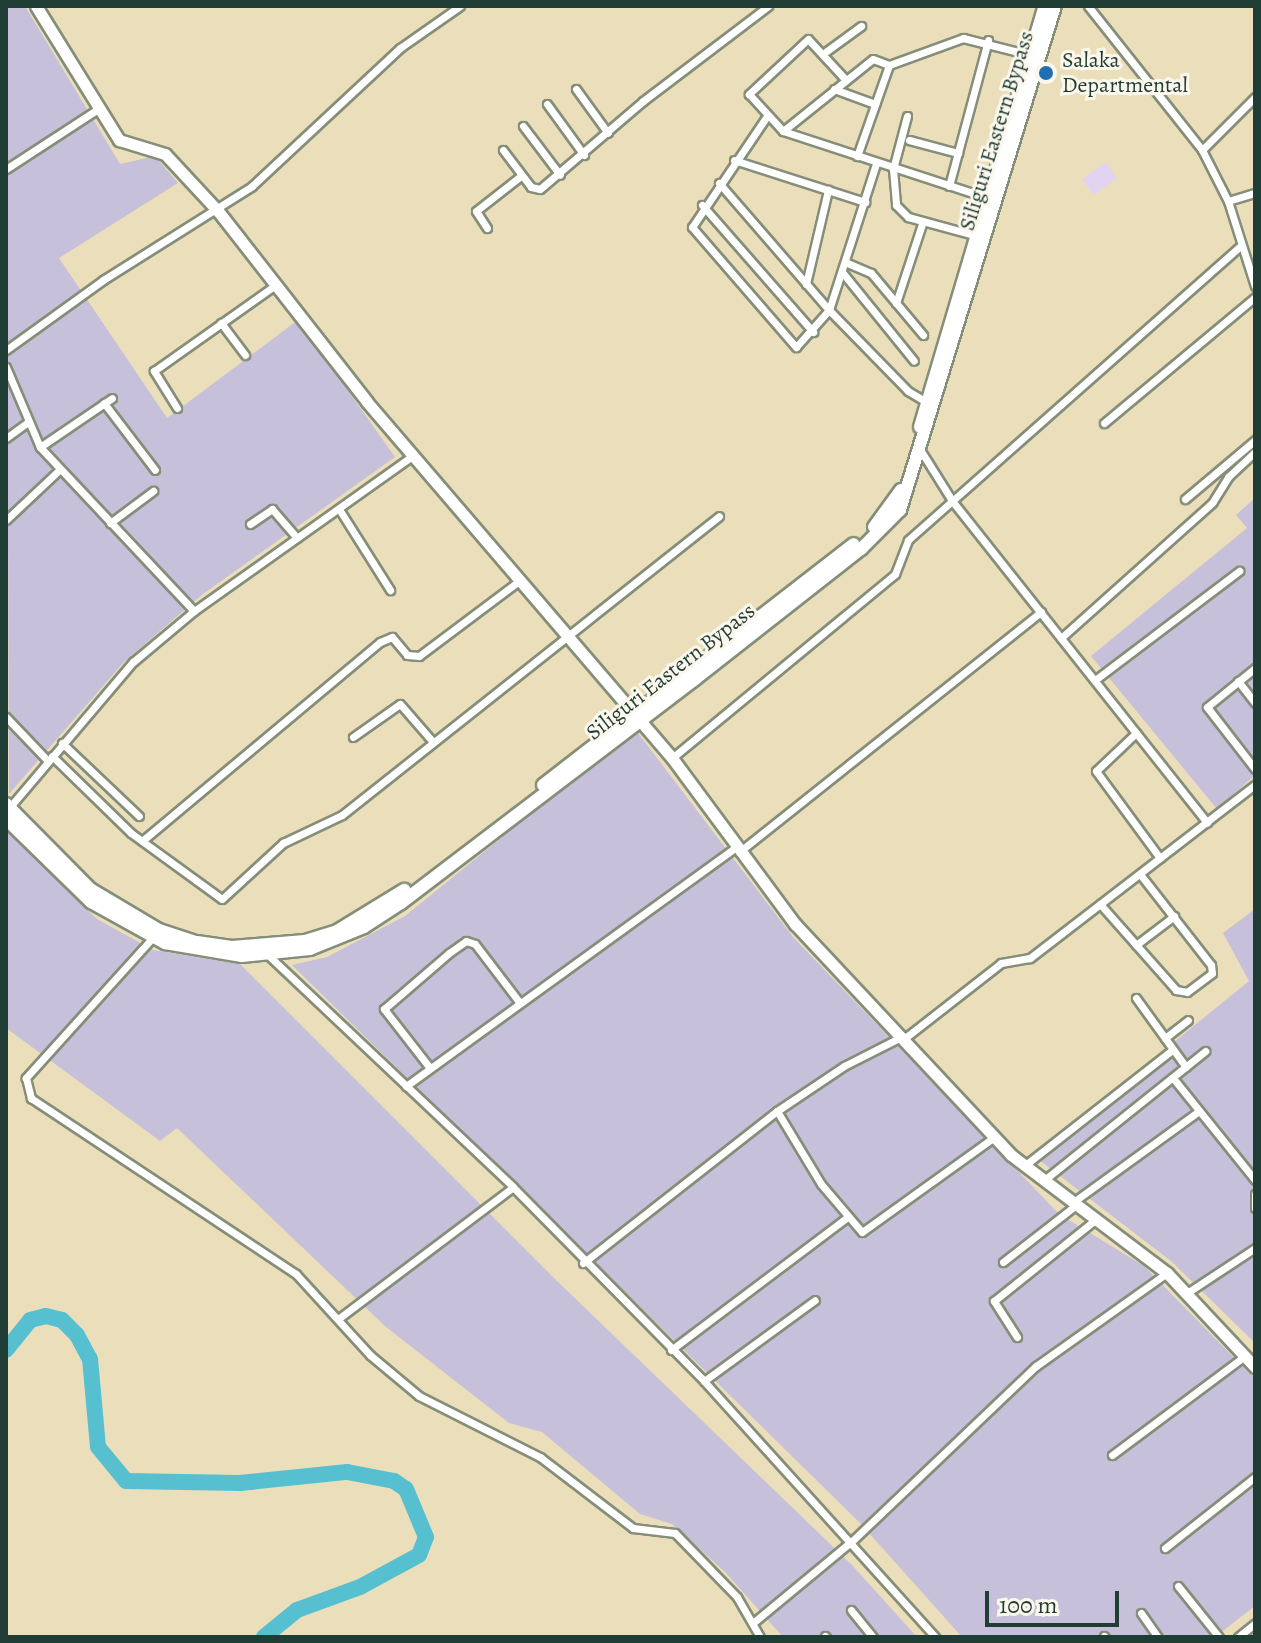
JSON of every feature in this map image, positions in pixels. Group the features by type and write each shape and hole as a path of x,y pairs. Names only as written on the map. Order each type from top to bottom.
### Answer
{"main road":[{"name":"Siliguri Eastern Bypass","path":"156,934 232,947 305,941 337,931 408,887 637,718 882,520 900,494 985,197 1045,6"},
{"name":"Siliguri Eastern Bypass","path":"7,811 91,902 156,934 197,952 268,955 310,949 364,927 882,530 907,496 1055,6"}],"street":[{"path":"36,6 124,145 158,149 218,211 412,456 672,758 736,850 795,924 904,1037 993,1138 1073,1205 1167,1273 1255,1367"},
{"path":"6,350 103,280 218,211 285,160 400,48 460,6"},
{"path":"503,150 536,190 560,175 768,6"},
{"path":"1088,6 1202,150 1228,201 1239,247 1255,286"},
{"path":"824,53 861,26"},
{"path":"845,79 808,39 750,89 767,116 783,131 876,164 985,197"},
{"path":"949,186 988,40"},
{"path":"783,131 873,59 889,65 948,41 988,40 1030,55"},
{"path":"857,156 889,65"},
{"path":"576,89 608,133"},
{"path":"834,89 875,104"},
{"path":"1202,150 1255,97"},
{"path":"547,104 584,155"},
{"path":"6,169 101,107"},
{"path":"767,116 692,221 695,234 793,345 813,332 829,310 876,164"},
{"path":"907,116 893,169 896,205 903,214 974,235"},
{"path":"523,126 560,175"},
{"path":"909,140 958,153"},
{"path":"734,160 865,202"},
{"path":"487,228 476,211 522,175"},
{"path":"719,183 829,310 901,385 926,402"},
{"path":"806,284 828,190"},
{"path":"1228,201 1255,193"},
{"path":"702,205 813,332"},
{"path":"896,303 923,221"},
{"path":"672,758 895,574 904,545 1239,247"},
{"path":"845,262 871,273 923,335"},
{"path":"842,272 914,361"},
{"path":"177,408 153,373 277,284"},
{"path":"1104,423 1255,297"},
{"path":"221,323 245,355"},
{"path":"6,367 27,423 40,447 194,611"},
{"path":"40,447 112,398"},
{"path":"104,403 155,470"},
{"path":"6,438 27,423"},
{"path":"1185,499 1255,440"},
{"path":"921,451 953,502 1207,823"},
{"path":"1061,638 1212,503 1226,479 1255,452"},
{"path":"7,811 133,662 194,611 412,456"},
{"path":"6,520 59,470"},
{"path":"110,523 153,491"},
{"path":"250,524 272,509 297,538"},
{"path":"339,509 390,590"},
{"path":"6,717 142,841 222,899 283,843 313,824 342,815 564,636 628,592 719,516"},
{"path":"1095,680 1239,571"},
{"path":"142,841 380,642 392,637 407,655 419,656 519,581"},
{"path":"406,1086 736,850 1041,612"},
{"path":"1255,668 1207,707 1255,769"},
{"path":"1238,681 1255,703"},
{"path":"353,737 400,704 433,742"},
{"path":"1136,733 1096,771 1160,858"},
{"path":"62,743 139,816"},
{"path":"583,1263 777,1111 844,1066 904,1037 1001,963 1030,958 1255,785"},
{"path":"1100,904 1182,993 1212,973 1211,965 1140,874"},
{"path":"1136,945 1174,916"},
{"path":"156,934 36,1066 25,1092 118,1161 192,1200 289,1269 370,1355 419,1396 540,1457 633,1528 675,1533 724,1582 754,1622 760,1637"},
{"path":"430,1068 384,1009 449,953 466,941 475,944 520,1003"},
{"path":"268,955 513,1187 583,1263 704,1381 852,1541 935,1637"},
{"path":"1136,998 1186,1067"},
{"path":"1165,1038 1188,1020"},
{"path":"1023,1166 1173,1049"},
{"path":"1043,1181 1205,1051"},
{"path":"1173,1078 1255,1180"},
{"path":"777,1111 846,1218 862,1232 870,1230 993,1138"},
{"path":"1003,1262 1073,1205 1199,1111"},
{"path":"338,1319 513,1187"},
{"path":"1255,1194 1255,1208"},
{"path":"671,1350 846,1218"},
{"path":"1017,1337 994,1301 1095,1220"},
{"path":"1187,1293 1255,1248"},
{"path":"754,1622 852,1541 1036,1366 1167,1273"},
{"path":"704,1381 815,1300"},
{"path":"1112,1455 1245,1356"},
{"path":"1165,1548 1255,1477"},
{"path":"1178,1586 1219,1637"},
{"path":"851,1610 873,1637"},
{"path":"1141,1613 1158,1637"},
{"path":"1238,1637 1255,1623"}],"shaded area":[{"path":"6,6 25,6 120,164 155,156 178,183 59,258 167,418 298,320 395,457 203,594 123,663 9,794"},
{"path":"1106,162 1117,178 1093,195 1082,179"},
{"path":"1255,498 1255,775 1217,809 1091,656 1247,528 1236,515"},
{"path":"635,729 793,937 1059,1214 1144,1266 1255,1379 1255,1606 1215,1637 962,1637 860,1523 292,965 327,957 405,916"},
{"path":"6,831 97,919 153,950 240,964 556,1280 852,1565 917,1637 783,1637 726,1573 672,1524 640,1514 542,1432 509,1423 386,1327 177,1128 160,1141 6,1028"},
{"path":"1255,909 1255,1343 1171,1261 1034,1156 1249,981 1223,933"}],"waterway":[{"path":"6,1350 30,1320 46,1316 62,1320 77,1335 90,1359 98,1447 126,1481 240,1483 347,1472 394,1481 406,1489 426,1537 419,1555 360,1587 297,1610 264,1637"}],"place":[{"name":"Salaka Departmental","path":"1046,73"}]}
